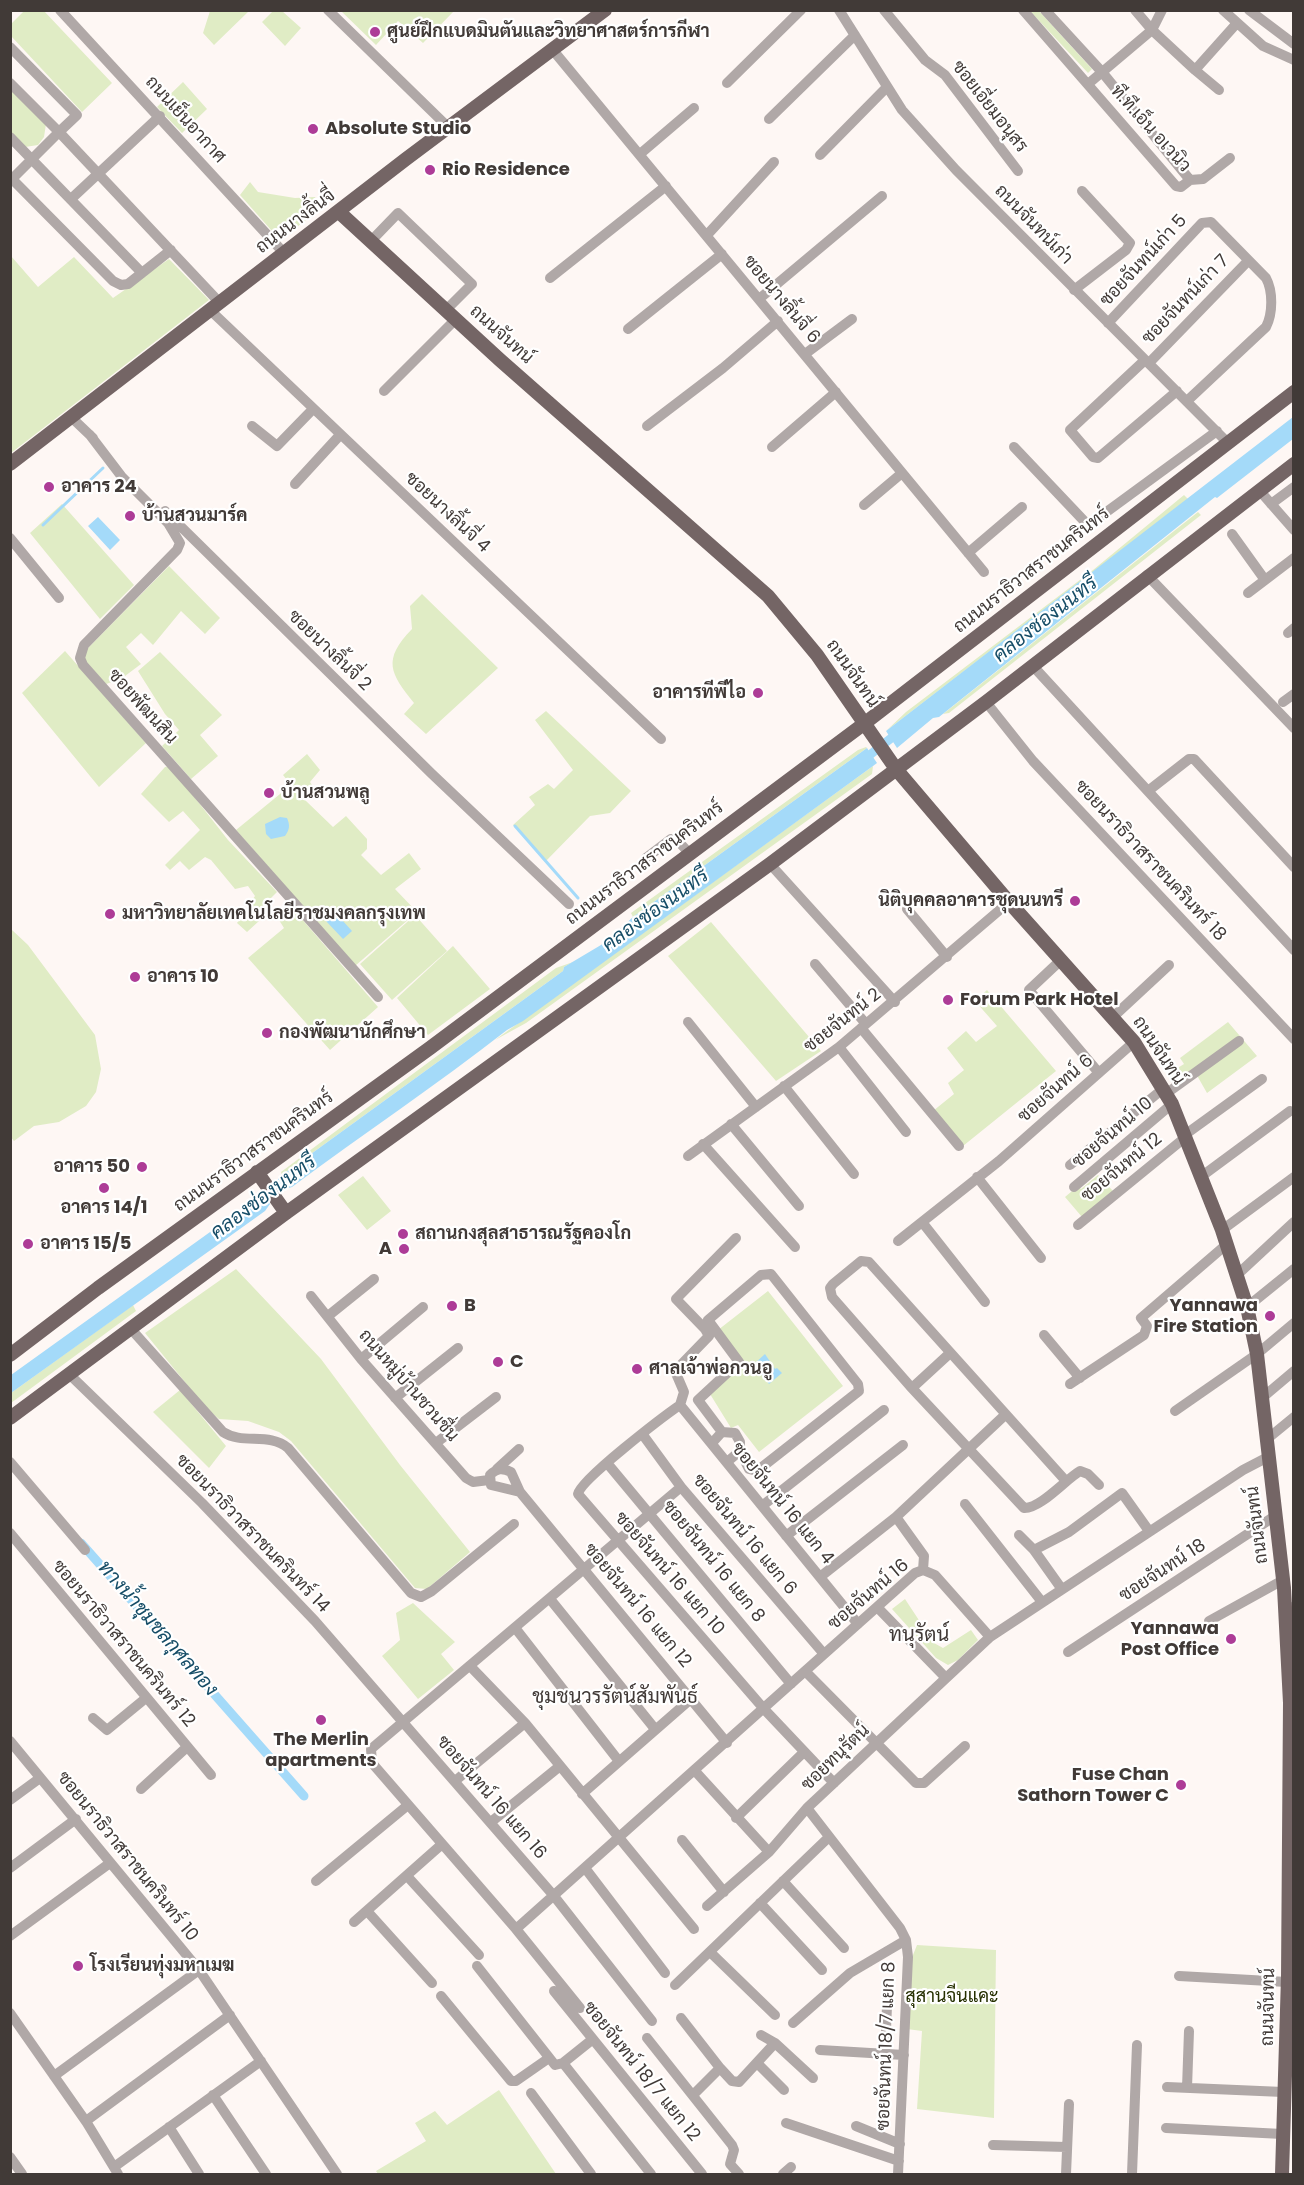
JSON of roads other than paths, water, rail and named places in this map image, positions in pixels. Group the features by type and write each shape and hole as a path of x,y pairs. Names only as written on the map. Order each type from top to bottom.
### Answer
{"main road":[{"name":"ถนนนางลิ้นจี่","path":"10,464 605,10"},
{"name":"ถนนจันทน์","path":"339,212 768,596 817,655 893,764 1009,902 1134,1041 1168,1095 1202,1176 1238,1274 1247,1307 1257,1354 1283,1580 1291,1608 1292,1776 1288,1925 1290,2022 1289,2068 1283,2092 1282,2175"},
{"name":"ถนนนราธิวาสราชนครินทร์","path":"10,1355 257,1172 430,1048 689,854 868,728 1102,539 1293,392"},
{"path":"10,1418 286,1213 770,864 893,764 986,702 1293,464"},
{"path":"257,1172 286,1213"},
{"path":"1288,1925 1293,1941"}],"street":[{"name":"ถนนเย็นอากาศ","path":"60,10 284,253"},
{"path":"328,10 449,128"},
{"path":"727,83 801,10"},
{"name":"ถนนจันทน์เก่า","path":"840,10 902,110 956,170 1227,442"},
{"name":"ซอยเอี่ยมอนุสร","path":"884,10 925,60 945,75 1018,171"},
{"name":"ที.ที.เอ็น อเวนิว","path":"1023,10 1176,186 1181,187 1190,180 1203,179 1230,158"},
{"name":"ที.ที.เอ็น อเวนิว","path":"1045,10 1102,72 1190,180"},
{"path":"1135,10 1152,30 1219,90"},
{"path":"1223,10 1263,46 1293,60"},
{"path":"1250,10 1293,44"},
{"name":"ที.ที.เอ็น อเวนิว","path":"1088,84 1152,30 1158,12"},
{"path":"1195,70 1237,23"},
{"path":"769,118 855,35"},
{"path":"10,47 76,115 11,178 113,281 121,285 128,284 171,250"},
{"name":"ซอยนางลิ้นจี่ 6","path":"552,49 984,572"},
{"name":"ซอยนางลิ้นจี่ 4","path":"10,82 171,250 215,306 313,409 622,708 661,739"},
{"path":"820,155 888,87"},
{"path":"640,154 694,108"},
{"path":"1122,122 1134,111"},
{"path":"71,199 160,116"},
{"path":"10,137 142,273"},
{"path":"1153,158 1164,146"},
{"path":"707,235 774,162"},
{"path":"549,278 666,186"},
{"path":"1074,290 1126,250 1130,243 1082,191"},
{"path":"759,299 882,196"},
{"path":"370,242 398,213 472,284 451,314 384,391"},
{"name":"ซอยจันทน์เก่า 5","path":"1108,323 1205,221 1210,222 1248,261"},
{"path":"628,329 722,254"},
{"path":"1187,401 1266,327 1270,319 1270,286 1248,261"},
{"name":"ซอยจันทน์เก่า 7","path":"1176,391 1098,458 1083,447 1070,430 1147,362 1248,261"},
{"path":"805,354 852,319"},
{"path":"647,426 723,368 778,321"},
{"path":"772,447 836,392"},
{"path":"252,426 277,446 313,409"},
{"name":"ซอยนางลิ้นจี่ 2","path":"71,417 280,626 569,904"},
{"path":"1090,524 1217,431"},
{"name":"ซอยพัฒนสิน","path":"90,435 122,477 168,523 180,543 177,550 84,645 80,658 82,665 378,997"},
{"path":"295,484 340,435"},
{"path":"1014,447 1102,539"},
{"path":"864,505 903,473"},
{"path":"1271,504 1293,487"},
{"path":"1259,490 1293,530"},
{"path":"968,553 1022,507"},
{"path":"1232,534 1265,580"},
{"path":"10,538 59,598"},
{"path":"1248,593 1293,558"},
{"path":"1147,575 1293,728"},
{"path":"1032,665 1293,950"},
{"path":"1283,702 1293,694"},
{"name":"ซอยนราธิวาสราชนครินทร์ 18","path":"986,702 1033,761 1293,1039"},
{"path":"1148,791 1189,759 1194,759 1293,867"},
{"path":"646,858 670,839 679,842 689,854"},
{"path":"770,864 895,1002"},
{"name":"ซอยจันทน์ 2","path":"688,1156 839,1047 895,1002 1009,902"},
{"path":"907,909 947,957"},
{"path":"1061,960 1029,990 1099,1073"},
{"path":"815,964 958,1146"},
{"path":"1113,1017 1169,965"},
{"path":"688,1022 756,1107"},
{"name":"ซอยจันทน์ 6","path":"898,1241 999,1161 1134,1041"},
{"path":"1070,1164 1168,1095 1239,1041"},
{"path":"839,1047 906,1132"},
{"name":"ซอยจันทน์ 12","path":"1078,1225 1186,1135 1262,1079"},
{"path":"784,1086 854,1174"},
{"name":"ซอยจันทน์ 10","path":"1074,1187 1168,1095"},
{"path":"1202,1176 1290,1111"},
{"path":"730,1124 800,1206"},
{"path":"703,1144 795,1247"},
{"path":"977,1177 1041,1258"},
{"path":"1222,1230 1293,1177"},
{"path":"1238,1274 1293,1221"},
{"path":"922,1222 985,1302"},
{"path":"607,1463 680,1405 684,1392 675,1371 709,1336 676,1299 736,1238"},
{"path":"1044,1335 1075,1381 1144,1335 1147,1326 1142,1318 1227,1244"},
{"path":"1065,1480 949,1354 869,1262 861,1261 833,1284 830,1288 832,1297 967,1449 1024,1508 1036,1506 1065,1480 1083,1472 1099,1485"},
{"path":"1247,1307 1293,1269"},
{"path":"771,1274 858,1384 860,1391 757,1471 750,1469 740,1451 740,1442 735,1433 722,1432 698,1400 740,1362 708,1320 761,1275 771,1274"},
{"path":"328,1316 374,1279"},
{"name":"ถนนหมู่บ้านชวนชื่น","path":"311,1296 395,1398 466,1478 473,1482 489,1480 491,1485 520,1492"},
{"path":"362,1359 423,1307"},
{"path":"1175,1411 1257,1354 1293,1323"},
{"path":"131,1329 223,1432 230,1436 271,1439 288,1448 411,1593 421,1597 432,1591 514,1524"},
{"path":"395,1398 458,1348"},
{"path":"912,1388 949,1354"},
{"path":"1262,1398 1293,1371"},
{"name":"ซอยนราธิวาสราชนครินทร์ 14","path":"70,1375 270,1574 404,1722"},
{"path":"436,1443 496,1397"},
{"name":"ซอยจันทน์ 16 แยก 4","path":"680,1405 858,1624"},
{"path":"762,1506 884,1410"},
{"path":"820,1577 896,1517 1005,1415"},
{"path":"1266,1440 1293,1417"},
{"path":"712,1443 722,1432"},
{"name":"ซอยจันทน์ 16 แยก 6","path":"643,1435 681,1487 824,1654"},
{"path":"786,1536 903,1445"},
{"path":"489,1480 490,1475 519,1449"},
{"path":"726,1462 740,1451"},
{"path":"990,1637 1243,1470 1268,1457"},
{"path":"10,1462 85,1550"},
{"name":"ซอยจันทน์ 16 แยก 8","path":"607,1463 651,1513 791,1684"},
{"name":"ซอยจันทน์ 16 แยก 10","path":"607,1463 583,1483 578,1494 764,1709 834,1783"},
{"path":"497,1469 503,1468 511,1472 520,1492"},
{"path":"580,2008 516,1929 372,1763 371,1749 516,1629 681,1487"},
{"name":"ซอยจันทน์ 16 แยก 12","path":"520,1492 727,1743"},
{"path":"1034,1550 1069,1532 1122,1493 1149,1531"},
{"path":"965,1504 1042,1602"},
{"name":"ซอยจันทน์ 18","path":"1068,1652 1275,1516"},
{"path":"896,1517 924,1556 923,1570"},
{"name":"ซอยนราธิวาสราชนครินทร์ 12","path":"10,1533 211,1775"},
{"path":"1019,1535 1034,1550 1061,1588"},
{"name":"ซอยจันทน์ 16","path":"516,1929 915,1573 923,1570 935,1575 990,1637"},
{"path":"1209,1621 1283,1580"},
{"path":"550,1599 655,1729"},
{"path":"878,1608 945,1677"},
{"path":"516,1629 618,1760"},
{"name":"ซอยทนุรัตน์","path":"707,1906 769,1852 807,1808 990,1637"},
{"path":"470,1666 525,1723 694,1929"},
{"path":"805,1671 918,1784 924,1782 965,1746"},
{"path":"93,1718 107,1730 146,1698"},
{"path":"582,1794 618,1760 692,1698"},
{"name":"ซอยจันทน์ 16 แยก 16","path":"404,1722 554,1896 652,2021"},
{"path":"455,1781 525,1723"},
{"name":"ซอยนราธิวาสราชนครินทร์ 10","path":"10,1741 199,1970 337,2175"},
{"path":"141,1789 187,1748"},
{"path":"736,1818 804,1752"},
{"path":"491,1822 560,1766"},
{"path":"695,1771 769,1852"},
{"path":"10,1800 40,1778"},
{"path":"316,1881 408,1805"},
{"name":"ซอยจันทน์ 18/7 แยก 8","path":"807,1808 900,1928 906,1940 908,1957 897,2175"},
{"path":"10,1868 75,1819"},
{"path":"675,1985 830,1837"},
{"path":"682,1840 724,1892"},
{"path":"354,1922 441,1845"},
{"path":"10,1936 110,1863"},
{"path":"585,1868 665,1973"},
{"path":"407,1876 478,1960 555,2065 563,2063 593,2039"},
{"path":"783,1881 844,1948"},
{"path":"760,1903 822,1970"},
{"path":"367,1911 432,1983"},
{"path":"793,2023 850,1973 906,1940"},
{"path":"710,1952 776,2015"},
{"path":"54,2076 199,1970"},
{"path":"1179,1976 1289,1977"},
{"path":"885,2054 888,1982"},
{"name":"ซอยจันทน์ 18/7 แยก 12","path":"554,1991 702,2175"},
{"path":"441,1996 511,2081 519,2079 549,2058"},
{"path":"10,2013 86,2121 116,2171 169,2127 261,2061"},
{"path":"86,2121 230,2015"},
{"path":"681,2018 732,2081 737,2082 775,2043"},
{"path":"1187,2088 1189,2031"},
{"path":"761,2035 775,2043 813,2078"},
{"path":"647,2038 732,2145 734,2150 730,2164 739,2175"},
{"path":"1132,2175 1137,2045"},
{"path":"820,2050 904,2055"},
{"path":"563,2063 651,2175"},
{"path":"757,2063 784,2090"},
{"path":"693,2095 720,2068"},
{"path":"1167,2087 1283,2092"},
{"path":"531,2093 591,2175"},
{"path":"213,2095 267,2175"},
{"path":"1066,2175 1070,2104"},
{"path":"786,2123 899,2161"},
{"path":"856,2126 900,2144"},
{"path":"169,2127 199,2175"},
{"path":"1166,2128 1282,2134"},
{"path":"993,2145 1066,2147"},
{"path":"10,2157 22,2175"}],"water":[{"path":"1293,417 1293,439 1217,498 1215,497 897,748 886,731"},
{"path":"98,517 120,540 110,550 88,526"},
{"path":"867,748 877,763 873,766 292,1187 285,1189 279,1184 278,1179 282,1175 563,971 564,967 606,942 633,917"},
{"path":"280,817 287,818 288,831 285,836 271,839 266,834 265,824"},
{"path":"340,907 346,913 342,920 352,931 343,939 326,921"},
{"path":"265,1198 270,1204 265,1211 11,1393 11,1375 256,1199"},
{"path":"765,1354 775,1369 777,1368 782,1373 769,1384 754,1364"}],"waterway":[{"path":"43,525 103,468"},
{"name":"คลองช่องนนทรี","path":"862,761 899,732"},
{"path":"515,826 578,898"},
{"name":"ทางน้ำชุมชลกุศลทอง","path":"81,1543 304,1796"}],"place":[{"name":"ศูนย์ฝึกแบดมินตันและวิทยาศาสตร์การกีฬา","path":"375,32"},
{"name":"Absolute Studio","path":"313,129"},
{"name":"Rio Residence","path":"430,170"},
{"name":"อาคาร 24","path":"49,487"},
{"name":"บ้านสวนมาร์ค","path":"130,516"},
{"name":"อาคารทีพีไอ","path":"758,693"},
{"name":"บ้านสวนพลู","path":"269,793"},
{"name":"นิติบุคคลอาคารชุดนนทรี","path":"1075,901"},
{"name":"มหาวิทยาลัยเทคโนโลยีราชมงคลกรุงเทพ","path":"110,914"},
{"name":"อาคาร 10","path":"135,977"},
{"name":"Forum Park Hotel","path":"948,1000"},
{"name":"กองพัฒนานักศึกษา","path":"267,1033"},
{"name":"อาคาร 50","path":"142,1167"},
{"name":"อาคาร 14/1","path":"104,1188"},
{"name":"สถานกงสุลสาธารณรัฐคองโก","path":"403,1234"},
{"name":"อาคาร 15/5","path":"28,1244"},
{"name":"A","path":"404,1249"},
{"name":"B","path":"452,1306"},
{"name":"Yannawa Fire Station","path":"1270,1316"},
{"name":"C","path":"498,1362"},
{"name":"ศาลเจ้าพ่อกวนอู","path":"637,1369"},
{"name":"Yannawa Post Office","path":"1231,1639"},
{"name":"The Merlin apartments","path":"321,1720"},
{"name":"Fuse Chan Sathorn Tower C","path":"1181,1785"},
{"name":"โรงเรียนทุ่งมหาเมฆ","path":"78,1966"}],"district":[{"name":"ทนุรัตน์","path":"919,1636"},
{"name":"ชุมชนวรรัตน์สัมพันธ์","path":"615,1698"}],"park label":[{"name":"สุสานจีนแคะ","path":"952,1997"}]}
